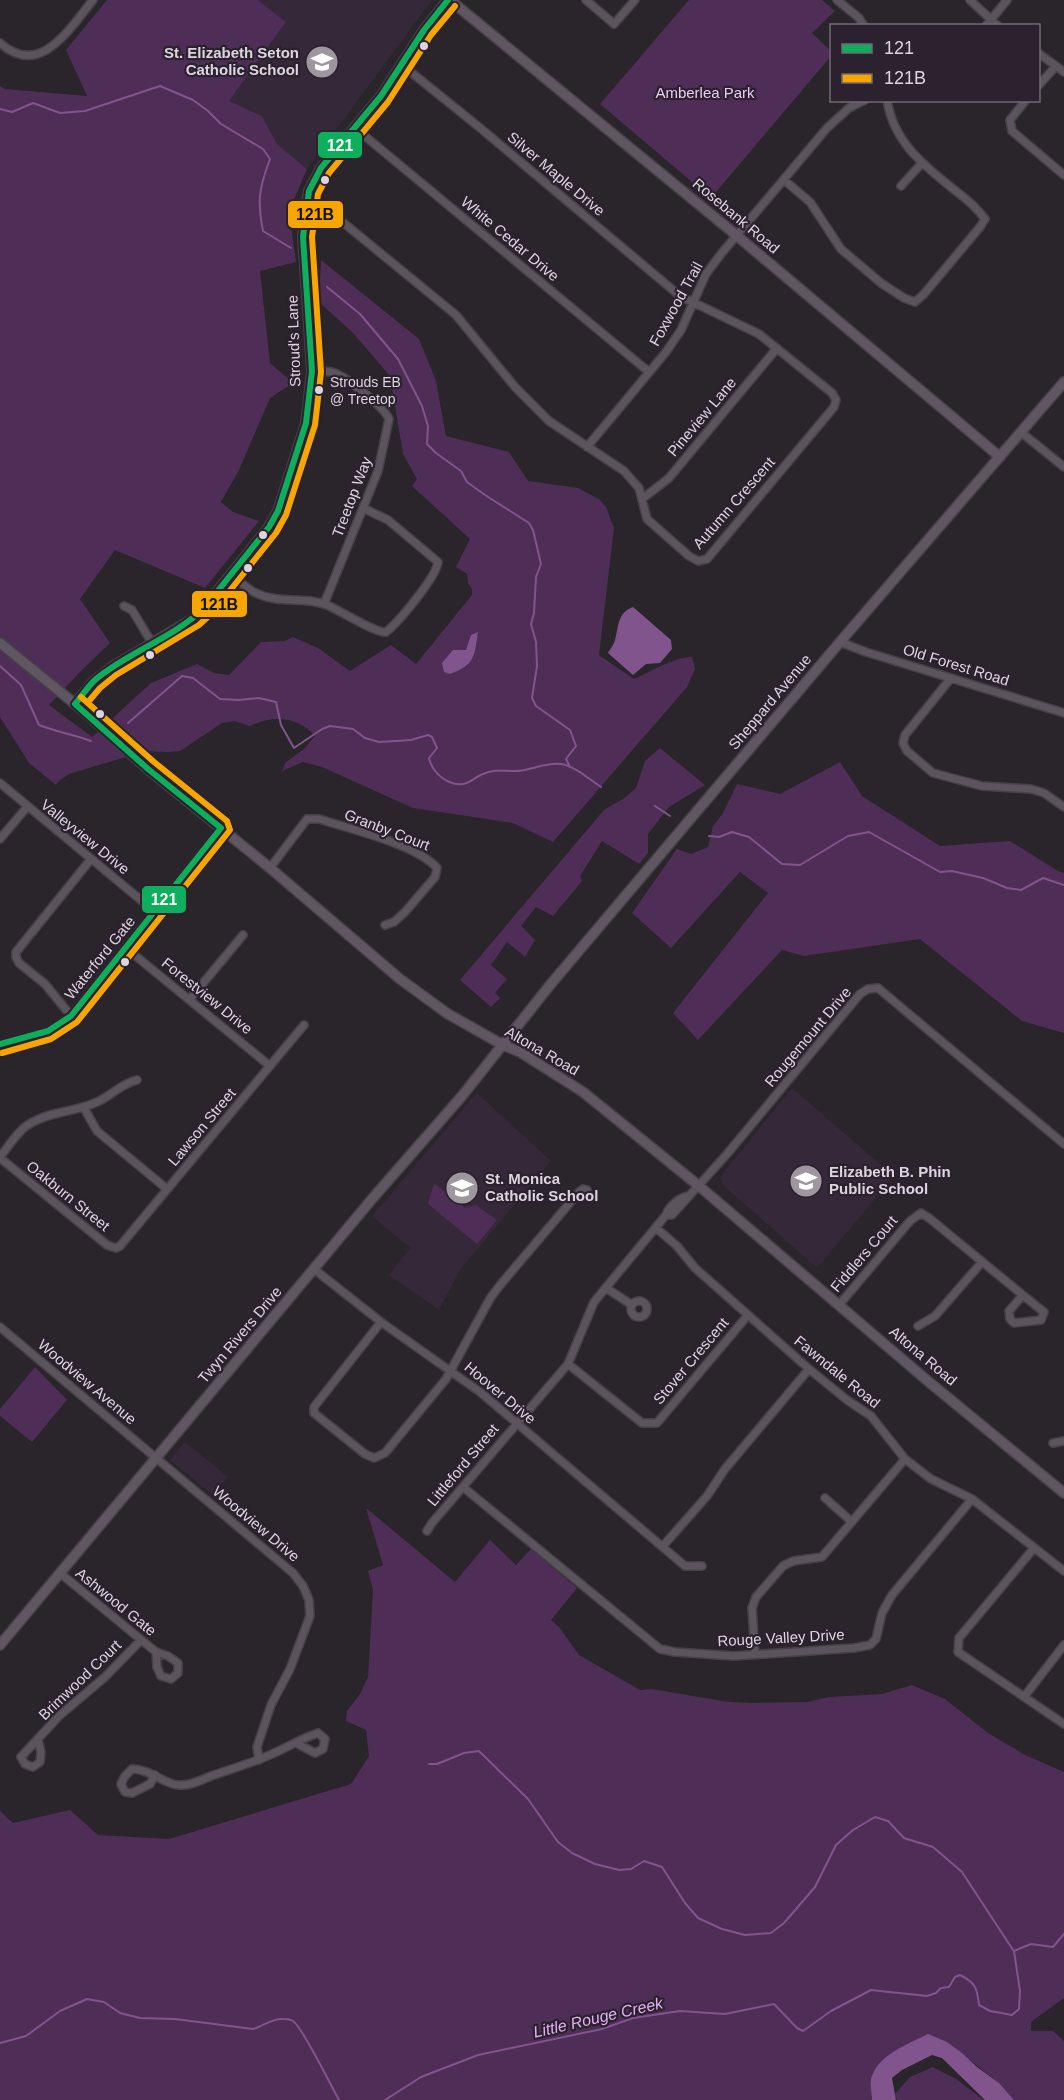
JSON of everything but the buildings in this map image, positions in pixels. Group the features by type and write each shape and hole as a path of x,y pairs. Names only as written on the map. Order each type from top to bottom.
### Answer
{"street":[{"path":"0,43 21,54 35,55 44,52 59,42 93,0"},
{"name":"Stroud's Lane","path":"75,704 94,681 193,619 269,527 278,511 306,423 312,371 303,237 309,191 321,168 381,96 424,30 449,0"},
{"name":"Rosebank Road","path":"449,0 737,236 1000,457"},
{"path":"586,0 615,24 635,0"},
{"path":"837,0 859,18 863,24"},
{"path":"970,0 988,22 1007,0"},
{"path":"1040,54 1064,72"},
{"name":"Silver Maple Drive","path":"402,65 680,296 693,303"},
{"path":"1040,84 1056,66"},
{"name":"Foxwood Trail","path":"587,447 666,352 681,330 706,274 827,128 849,108 861,102"},
{"path":"784,180 810,202 841,249 881,283 904,298 915,302 985,219 974,205 907,148 897,133 888,102"},
{"path":"1024,102 1010,120 1012,131 1064,175"},
{"name":"White Cedar Drive","path":"354,127 649,372"},
{"path":"901,186 922,163"},
{"name":"Autumn Crescent","path":"305,211 321,213 340,220 456,315 535,408 549,421 624,471 639,488 647,519 689,556 698,561 707,559 834,407 836,400 832,393 759,334 693,303"},
{"name":"Pineview Lane","path":"642,499 669,478 777,348"},
{"name":"Treetop Way","path":"312,371 330,372 342,378 376,404 389,419 378,471 324,604"},
{"name":"Sheppard Avenue","path":"503,1045 550,985 840,642 1064,382"},
{"path":"1022,433 1064,467"},
{"path":"231,575 251,591 269,598 311,600 356,619 375,631 386,632 427,584 438,562 388,519 363,508"},
{"path":"124,606 132,610 152,643"},
{"name":"Old Forest Road","path":"840,642 1064,713"},
{"name":"Altona Road","path":"0,643 75,704 148,769 418,992 448,1014 520,1052 583,1092 699,1186 929,1382 1064,1493"},
{"path":"951,678 905,735 903,743 907,751 933,773 982,786 1032,789 1044,793 1064,807"},
{"name":"Valleyview Drive","path":"0,783 154,911"},
{"path":"0,839 27,807"},
{"name":"Granby Court","path":"270,868 308,819 319,819 389,842 430,860 437,868 435,878 405,912 394,922 385,925"},
{"name":"Waterford Gate","path":"0,1044 48,1031 71,1016 221,828"},
{"path":"71,1016 45,984 19,963 16,951 91,859"},
{"path":"190,999 243,935"},
{"name":"Forestview Drive","path":"126,948 270,1066"},
{"name":"Rougemount Drive","path":"699,1186 860,994 868,988 878,988 1064,1144"},
{"name":"Lawson Street","path":"120,1246 304,1026"},
{"name":"Twyn Rivers Drive","path":"0,1645 503,1045"},
{"path":"0,1158 30,1123 53,1114 84,1108 137,1080"},
{"path":"84,1108 97,1131 167,1189"},
{"name":"Oakburn Street","path":"0,1158 107,1245 116,1248 120,1246"},
{"name":"Littleford Street","path":"427,1531 568,1364 594,1302 656,1228 668,1210 699,1186"},
{"path":"381,1322 314,1407 314,1413 365,1454 374,1458 385,1453 451,1371 491,1297 579,1192 583,1189 587,1190"},
{"name":"Fiddlers Court","path":"839,1305 910,1221 921,1213 1023,1294 1044,1312 1041,1320 1014,1323 1010,1319 1009,1311 1023,1294"},
{"name":"Fawndale Road","path":"656,1228 677,1246 695,1268 809,1369 871,1416 905,1460 931,1479 972,1499 1064,1571"},
{"path":"918,1326 935,1316 982,1262"},
{"name":"Hoover Drive","path":"314,1269 381,1322 451,1371 685,1566 702,1566"},
{"path":"606,1288 632,1305"},
{"name":"Stover Crescent","path":"568,1364 642,1423 657,1423 748,1315"},
{"name":"Woodview Avenue","path":"0,1327 157,1458"},
{"path":"663,1546 707,1496 725,1469 809,1369"},
{"path":"1053,1443 1064,1441"},
{"name":"Woodview Drive","path":"157,1458 293,1573 303,1586 309,1600 310,1616 290,1669 272,1705 257,1747 259,1760"},
{"path":"755,1654 752,1608 756,1597 783,1566 794,1561 822,1557 905,1460"},
{"name":"Rouge Valley Drive","path":"463,1487 660,1649 734,1656 870,1645 876,1639 882,1613 892,1595 972,1499"},
{"path":"825,1498 852,1522"},
{"path":"1034,1548 959,1638 958,1652 1064,1724"},
{"name":"Ashwood Gate","path":"60,1573 156,1652"},
{"name":"Brimwood Court","path":"38,1739 59,1716 105,1677 141,1640"},
{"path":"1023,1697 1064,1645"},
{"path":"155,1775 150,1784 132,1793 125,1792 121,1784 132,1769 143,1769 178,1786 191,1783 259,1760 296,1743"}],"shaded area":[{"name":"St. Elizabeth Seton Catholic School","path":"258,0 432,0 307,169 277,144 262,116 229,101 286,22"},
{"path":"633,607 671,640 672,649 660,663 646,664 633,675 608,653 614,642 621,616"},
{"path":"478,632 474,654 469,663 450,674 444,672 442,663 453,650 466,650 471,635"},
{"name":"Elizabeth B. Phin Public School","path":"792,1088 894,1176 817,1268 724,1186 720,1177"},
{"name":"St. Monica Catholic School","path":"477,1093 551,1161 460,1270 439,1310 389,1275 410,1248 372,1216"},
{"path":"185,1442 228,1477 213,1495 170,1460"},
{"path":"928,2034 947,2042 962,2053 999,2083 1014,2100 985,2100 942,2058 932,2055 902,2070 892,2078 896,2100 872,2100 871,2079 881,2062 896,2050"}],"green space":[{"path":"107,0 258,0 286,22 229,101 262,116 277,144 307,169 289,211 296,262 260,271 270,363 293,383 270,398 239,470 221,502 233,512 259,521 205,588 115,550 80,599 110,643 49,705 92,737 151,683 197,664 214,673 229,675 261,642 285,641 293,637 318,648 350,671 391,645 416,664 472,595 467,574 456,567 470,539 412,486 417,479 403,454 390,376 352,332 319,302 321,260 419,339 436,381 446,436 509,452 528,481 578,488 600,500 606,507 614,528 599,655 634,679 671,662 692,657 695,669 687,687 553,842 513,823 413,808 322,767 303,762 282,771 286,762 304,749 315,736 301,724 293,721 267,720 250,726 234,721 222,723 180,751 146,751 69,774 56,785 29,763 0,717 0,86 5,89 87,96 66,50"},
{"name":"Amberlea Park","path":"689,0 822,0 835,11 812,33 830,50 830,57 711,198 600,104"},
{"path":"660,748 705,785 669,807 648,834 648,853 639,864 602,841 580,876 582,881 553,916 536,907 521,926 535,940 525,957 507,942 491,965 507,979 495,993 500,998 491,1007 460,980 604,810 636,788 645,761"},
{"path":"840,762 862,796 940,846 1010,841 1064,873 1064,1033 1022,1021 920,939 804,956 782,950 698,1040 673,1013 768,893 740,872 671,948 632,913 677,849 691,854 708,847 713,826 723,813 737,784 780,794"},
{"path":"434,1183 465,1208 476,1205 497,1220 477,1244 428,1204"},
{"path":"35,1367 67,1400 32,1442 0,1416 0,1409"},
{"path":"366,1508 455,1582 490,1540 516,1565 531,1549 577,1588 551,1620 559,1627 579,1655 640,1690 652,1689 729,1702 754,1703 807,1702 829,1697 882,1694 912,1685 945,1699 988,1733 1025,1755 1064,1772 1064,1998 1031,2022 1031,2031 1053,2031 1064,2041 1064,2100 1014,2100 999,2083 947,2042 871,2078 872,2100 0,2100 0,1811 13,1823 70,1810 98,1835 169,1839 351,1784 369,1756 366,1730 346,1721 347,1711 360,1694 368,1677 373,1590 368,1571 383,1565"},
{"path":"933,2067 956,2079 984,2100 897,2100 895,2094 910,2077"}],"waterway":[{"path":"0,109 12,112 33,103 60,113 85,111 160,86 193,100 221,124 263,149 270,159 260,195 263,231 291,248"},
{"path":"327,287 360,314 398,359 422,406 428,426 427,444 461,471 467,482 529,523 533,530 541,564 536,577 534,613 531,624 536,642 537,666 532,698 536,706 570,730 576,746 566,759 570,767"},
{"path":"0,666 21,685 39,725 91,741"},
{"path":"128,723 182,676 193,678 220,699 259,698 276,702 281,725 294,748 330,726 353,729 365,738 379,742 411,740 428,735 432,737 437,748 429,758 433,768 451,783 466,783 492,771 521,771 543,765 561,764 572,767 601,787"},
{"path":"655,806 670,816"},
{"path":"709,836 719,837 732,832 749,837 782,864 800,865 848,836 869,832 940,872 952,871 1021,890 1043,878 1064,885"},
{"path":"429,1764 437,1764 464,1753 479,1751 528,1799 558,1842 572,1853 595,1864 619,1870 631,1869 644,1861 662,1867 685,1903 698,1918 722,1929 745,1935 771,1933 784,1923 815,1887 836,1845 853,1830 875,1817 888,1821 904,1838 933,1847 962,1872 1013,1950"},
{"name":"Little Rouge Creek","path":"385,2100 421,2077 478,2055 602,2029 633,2018 680,2011 725,2014 774,2004 797,2028 803,2031 831,2011 871,1990 927,1996 936,1993 941,1988 949,1987 955,1977 960,1975 975,1987 979,2005 990,2011 1012,2015 1019,2009 1020,1991 1014,1951 1031,1944 1053,1947 1064,1934"},
{"name":"Little Rouge Creek","path":"0,2043 26,2036 60,2011 87,1999 104,2002 120,2013 140,2018 175,2019 253,2029 275,2020 288,2019 298,2026 339,2100"}],"transit line":[{"name":"121","path":"0,1044 48,1031 71,1016 221,828 148,769 75,704 93,682 109,669 180,627 205,607 269,527 278,511 306,423 312,371 303,237 309,191 321,168 381,96 424,30 448,0"},
{"name":"121B","path":"89,701 116,675 199,625 212,613 276,533 286,515 315,425 321,372 312,237 318,194 329,173 388,102 431,35 455,6"},
{"name":"121B","path":"2,1053 51,1039 77,1022 230,830 227,821 154,762 81,697"}],"place":[{"name":"St. Elizabeth Seton Catholic School","path":"322,62"},
{"name":"Strouds EB @ Treetop","path":"319,390"},
{"name":"Elizabeth B. Phin Public School","path":"806,1181"},
{"name":"St. Monica Catholic School","path":"462,1188"}]}
